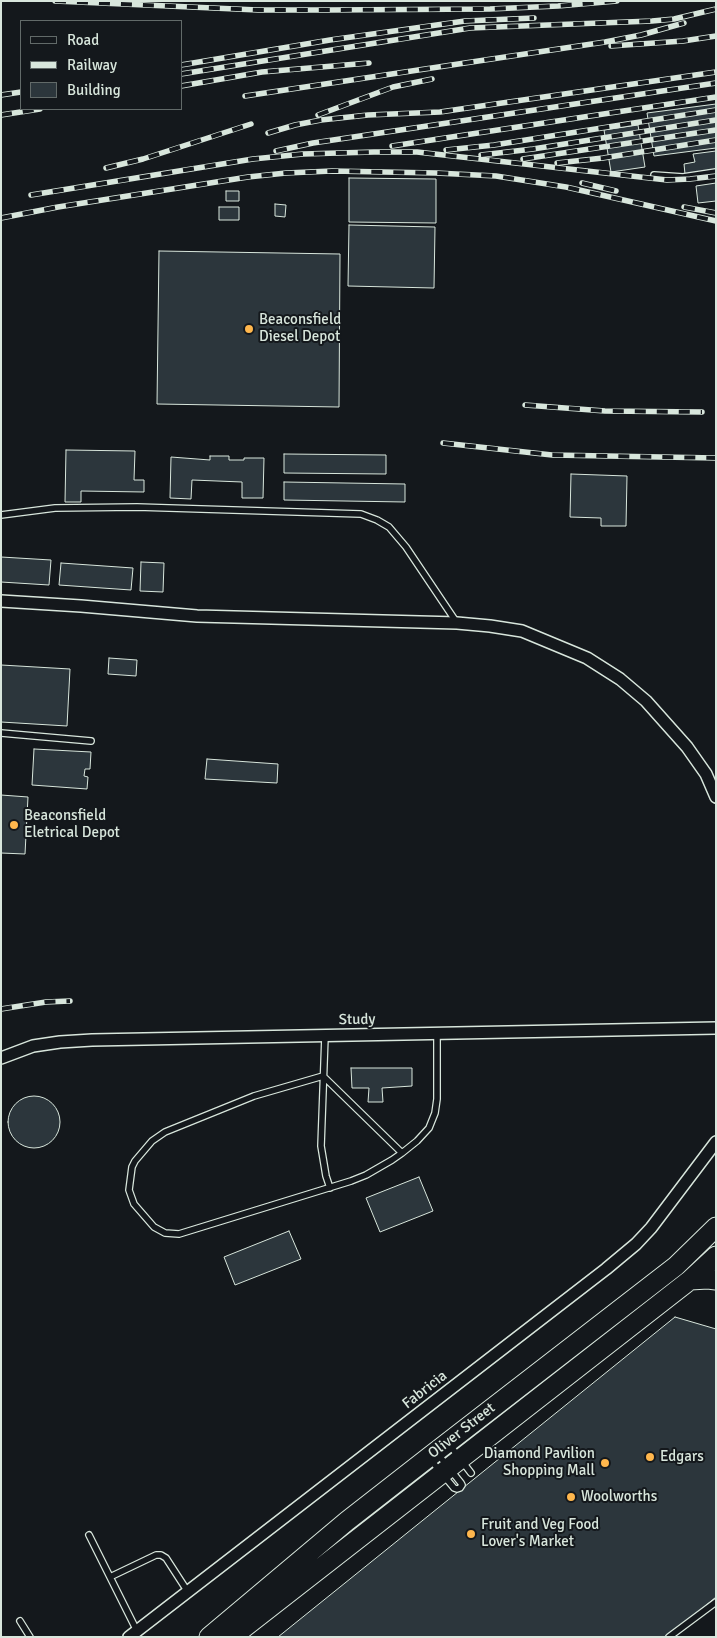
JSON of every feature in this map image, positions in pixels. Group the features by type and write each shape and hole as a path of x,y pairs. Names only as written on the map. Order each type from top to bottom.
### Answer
{"highway":[{"name":"Oliver Street","path":"209,1637 347,1521 676,1266 716,1227"},
{"name":"Oliver Street","path":"232,1637 690,1280 716,1256"},
{"path":"690,1280 716,1280"}],"street":[{"path":"1,601 197,616 458,623 522,632 587,658 620,679 646,701 687,747 706,774 716,796"},
{"name":"Study","path":"1,1058 33,1046 60,1042 716,1028"},
{"name":"Fabricia","path":"133,1634 636,1244 651,1228 716,1142"}],"lane":[{"path":"654,175 683,177 716,172"},
{"path":"1,516 55,508 137,507 361,514 378,520 389,527 406,547 458,623"},
{"path":"1,733 91,741"},
{"path":"323,1076 254,1096 165,1132 140,1153 132,1167 129,1190 134,1204 154,1227 165,1233 179,1234 330,1188 366,1175 402,1153 418,1141 429,1128 435,1113 437,1099 437,1033"},
{"path":"324,1036 321,1146 330,1188"},
{"path":"323,1076 402,1153"},
{"path":"437,1450 450,1466"},
{"path":"437,1450 450,1466 471,1473"},
{"path":"89,1535 110,1577 133,1634"},
{"path":"110,1577 156,1554 166,1558 188,1592"},
{"path":"669,1637 716,1602"},
{"path":"20,1621 30,1637"}],"building":[{"path":"716,104 716,148 654,156 647,113"},
{"path":"638,125 645,167 611,172 604,130"},
{"path":"716,151 716,169 685,174 684,164 695,162 693,154"},
{"path":"349,178 436,179 436,223 349,222"},
{"path":"716,183 716,201 698,203 696,186"},
{"path":"226,191 239,191 239,201 226,201"},
{"path":"275,204 286,205 285,217 275,216"},
{"path":"219,207 239,207 239,220 219,220"},
{"path":"349,225 435,227 434,288 348,286"},
{"name":"Beaconsfield Diesel Depot","path":"159,251 340,254 339,407 157,404"},
{"path":"66,450 135,451 134,480 144,480 144,492 81,491 81,502 65,502"},
{"path":"284,454 386,455 386,474 284,473"},
{"path":"210,456 229,456 229,460 264,458 263,498 242,498 242,482 192,480 191,499 170,498 171,457 210,460"},
{"path":"571,474 627,476 626,526 601,526 601,518 570,517"},
{"path":"284,482 405,484 405,502 284,500"},
{"path":"1,557 51,560 49,585 1,582"},
{"path":"141,562 164,563 163,592 140,591"},
{"path":"61,563 133,568 131,590 59,585"},
{"path":"109,658 137,660 136,676 108,674"},
{"path":"1,665 70,669 67,726 1,722"},
{"path":"34,749 91,752 90,769 85,769 84,776 88,777 87,789 32,785"},
{"path":"207,759 278,764 277,783 205,779"},
{"name":"Beaconsfield Eletrical Depot","path":"1,795 28,797 25,854 1,853"},
{"path":"351,1068 412,1068 412,1086 382,1088 383,1102 368,1102 369,1088 352,1088"},
{"path":"34,1096 48,1100 56,1108 60,1122 56,1136 48,1144 34,1148 20,1144 12,1136 8,1122 12,1108 20,1100"},
{"path":"419,1177 433,1211 380,1232 366,1198"},
{"path":"289,1231 301,1259 235,1285 224,1257"},
{"name":"Diamond Pavilion Shopping Mall","path":"675,1317 716,1329 716,1597 668,1637 278,1637"}],"railway":[{"path":"55,1 258,10 490,9 617,1"},
{"path":"182,74 470,28 652,21 674,19 716,9"},
{"path":"182,65 330,40 465,21 534,18"},
{"path":"245,96 605,42 641,35 684,23"},
{"path":"611,46 683,41 716,36"},
{"path":"182,86 262,72 369,63"},
{"path":"268,133 321,120 368,115 440,112 716,72"},
{"path":"318,115 393,87 432,79"},
{"path":"276,151 313,143 716,83"},
{"path":"1,95 20,92"},
{"path":"392,146 716,97"},
{"path":"1,115 34,110"},
{"path":"446,150 494,145 716,110"},
{"path":"481,155 533,149 716,120"},
{"path":"106,168 143,159 251,124"},
{"path":"523,159 716,130"},
{"path":"557,163 603,158 716,140"},
{"path":"31,195 253,159 303,154 374,152 417,152 667,180 716,176"},
{"path":"1,218 58,207 248,177 332,171 496,176 566,187 716,221"},
{"path":"582,183 616,191"},
{"path":"684,207 716,213"},
{"path":"525,405 605,411 702,412"},
{"path":"443,443 552,455 716,458"},
{"path":"1,1009 46,1002 70,1001"}],"place":[{"name":"Beaconsfield Diesel Depot","path":"249,329"},
{"name":"Beaconsfield Eletrical Depot","path":"14,825"},
{"name":"Edgars","path":"650,1457"},
{"name":"Diamond Pavilion Shopping Mall","path":"605,1463"},
{"name":"Woolworths","path":"571,1497"},
{"name":"Fruit and Veg Food Lover's Market","path":"471,1534"}]}
